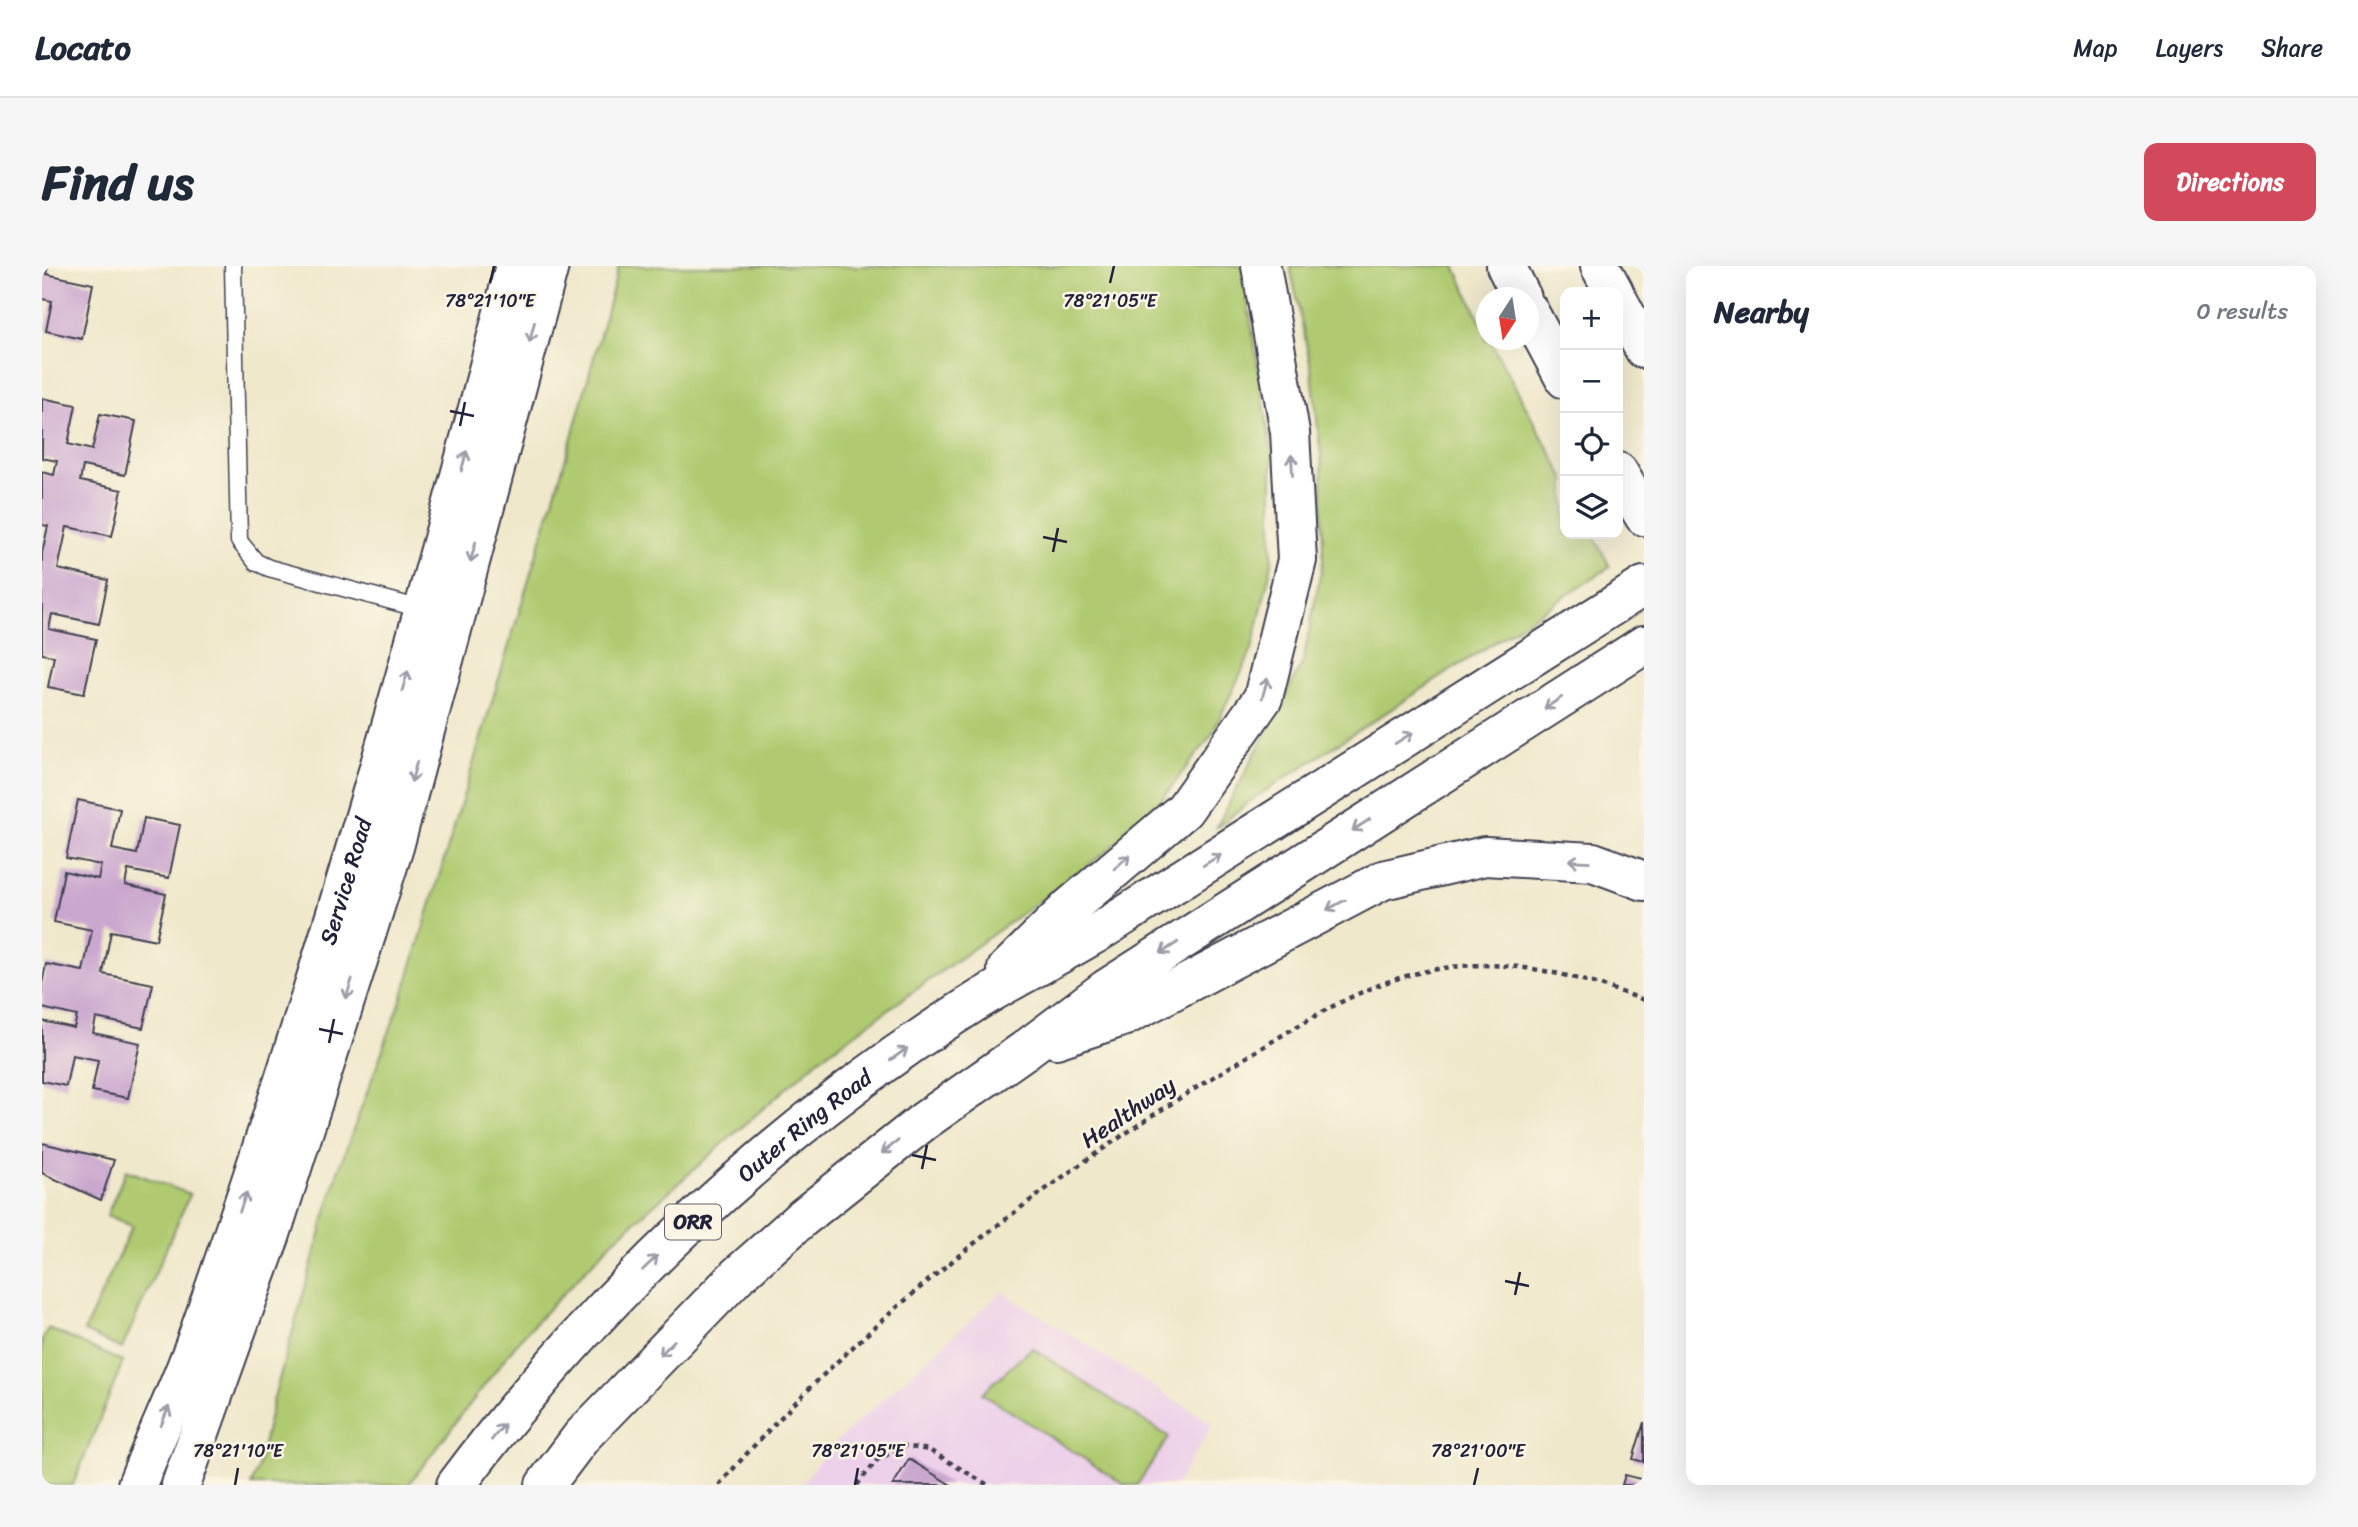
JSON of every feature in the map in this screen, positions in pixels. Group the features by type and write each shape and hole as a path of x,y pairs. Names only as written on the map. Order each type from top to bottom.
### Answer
{"main road":[{"name":"Service Road","path":"137,1485 199,1334 296,1046 409,670 515,266"},
{"name":"Service Road","path":"181,1485 271,1234 394,847 549,266"},
{"path":"972,1003 1070,907 1184,810 1263,698 1297,560 1290,432 1261,266"},
{"path":"1506,266 1516,287"},
{"path":"1600,266 1611,287"},
{"path":"1623,309 1644,349"},
{"path":"1539,331 1560,370"},
{"path":"1620,476 1644,516"},
{"path":"972,1003 1092,936 1644,586"},
{"path":"545,1485 582,1436 737,1276 801,1219 924,1121 1026,1050 1106,989 1644,645"},
{"path":"1026,1050 1125,1016 1383,880 1485,856 1593,862 1644,881"},
{"name":"Outer Ring Road","path":"456,1485 576,1341 630,1283 750,1169 880,1067 972,1003"}],"lane":[{"path":"233,266 239,541 256,562 269,568 425,610"}],"path":[{"name":"Healthway","path":"719,1485 830,1368 932,1278 999,1225 1191,1090 1348,999 1387,982 1426,971 1468,965 1499,965 1554,972 1604,985 1644,1000"},
{"path":"857,1485 877,1460 904,1446 929,1450 988,1485"}],"shaded area":[{"path":"1002,1292 1213,1424 1176,1485 801,1485 829,1448"}],"green space":[{"path":"619,266 1242,266 1272,453 1272,563 1252,650 1211,736 1147,818 1088,866 818,1060 613,1241 520,1339 408,1485 251,1485 338,1171 404,992 570,444"},
{"path":"1290,266 1455,266 1476,311 1476,350 1495,350 1560,470 1560,539 1596,539 1610,567 1253,799 1216,828 1303,662 1323,561 1322,466 1312,372"},
{"path":"126,1170 190,1194 122,1349 84,1332 132,1226 107,1215"},
{"path":"48,1328 123,1362 73,1485 42,1485 42,1340"},
{"path":"1032,1348 1169,1437 1137,1485 1125,1485 982,1393"}],"building":[{"path":"42,266 48,266 46,274 93,284 82,339 46,331 52,301 42,299"},
{"path":"42,398 76,405 68,444 92,450 100,414 136,421 125,475 83,466 80,481 122,490 112,536 67,527 58,569 108,580 99,624 52,614 49,629 96,639 84,694 48,687 54,656 42,654 42,553 48,526 42,525 42,472 54,475 57,461 42,458"},
{"path":"78,800 120,809 112,849 137,854 144,818 180,825 169,878 128,870 125,885 166,894 156,940 111,931 103,974 153,984 143,1028 96,1018 93,1033 140,1043 128,1098 92,1091 98,1060 72,1055 66,1086 42,1081 42,1021 74,1028 77,1016 42,1008 42,984 46,964 83,971 92,930 54,922 64,871 98,879 101,865 66,858"},
{"path":"42,1143 114,1160 101,1200 42,1173"},
{"path":"1644,1422 1644,1462 1633,1459"},
{"path":"909,1459 951,1485 893,1485"},
{"path":"1625,1475 1644,1480 1644,1485 1622,1485"}]}
